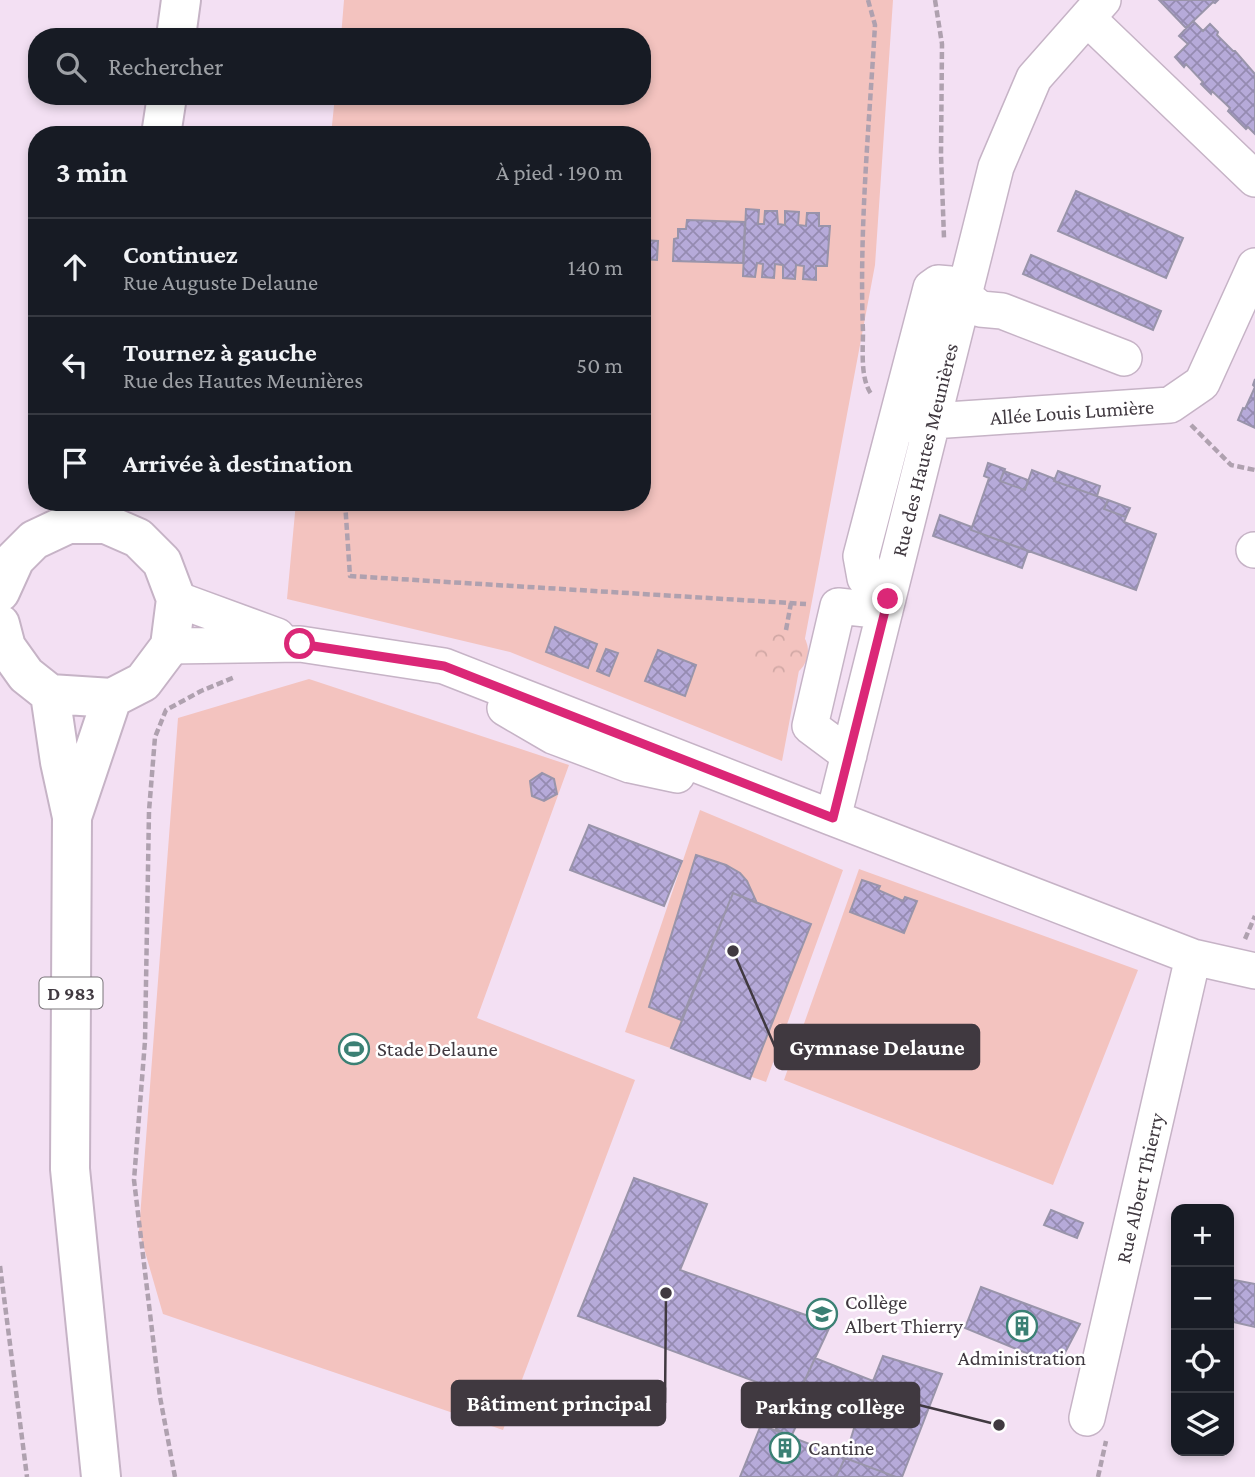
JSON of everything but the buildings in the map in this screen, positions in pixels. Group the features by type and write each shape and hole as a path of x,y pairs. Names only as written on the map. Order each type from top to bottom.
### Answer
{"main road":[{"path":"177,28 181,0"},
{"path":"162,126 166,105"},
{"path":"0,624 6,647 26,676 50,694 112,698 143,682 170,646 176,599 162,562 135,520 106,524 74,513 34,540 5,570"},
{"name":"D 983","path":"50,694 60,762 72,817 70,1169 101,1477"},
{"name":"D 983","path":"72,817 112,698"}],"street":[{"path":"1095,9 1255,179"},
{"name":"Rue des Hautes Meunières","path":"833,818 996,167 1034,78 1095,9"},
{"name":"Allée Louis Lumière","path":"896,421 918,426 932,421 1170,405 1202,383 1255,266"},
{"path":"887,605 865,578 861,556 930,288 938,283 950,284 981,309 1002,311 1124,358"},
{"path":"176,599 300,644"},
{"path":"849,755 810,726 838,606 887,605"},
{"path":"170,646 300,644 444,666 1192,957 1255,971"},
{"name":"Rue Albert Thierry","path":"1087,1418 1192,957"}],"path":[{"path":"868,0 875,25 860,265 864,360 868,390 896,421"},
{"path":"935,0 942,44 941,155 945,248"},
{"path":"1170,405 1231,465 1255,470"},
{"path":"346,511 350,576 838,606"},
{"path":"786,630 791,603"},
{"path":"175,1477 160,1397 134,1180 145,1041 149,811 155,737 166,710 237,676"},
{"path":"0,1266 27,1477"}],"green space":[{"path":"344,0 893,0 875,265 782,761 510,652 287,599 295,511 651,511 651,126 332,126 334,105 651,105 651,28 342,28"},
{"path":"781,624 800,632 808,651 800,670 781,678 762,670 754,651 762,632"},
{"name":"Stade Delaune","path":"309,679 569,765 477,1018 635,1080 503,1430 163,1314 139,1231 178,718"},
{"path":"700,810 843,870 766,1082 625,1032"},
{"path":"859,869 1138,970 1053,1185 784,1080"}],"place":[{"name":"Gymnase Delaune","path":"733,951"},
{"name":"Stade Delaune","path":"354,1049"},
{"name":"Bâtiment principal","path":"666,1293"},
{"name":"Collège Albert Thierry","path":"822,1314"},
{"name":"Administration","path":"1022,1326"},
{"name":"Parking collège","path":"999,1425"},
{"name":"Cantine","path":"785,1448"}],"route":[{"path":"300,644 444,666 833,818 888,599"}]}
